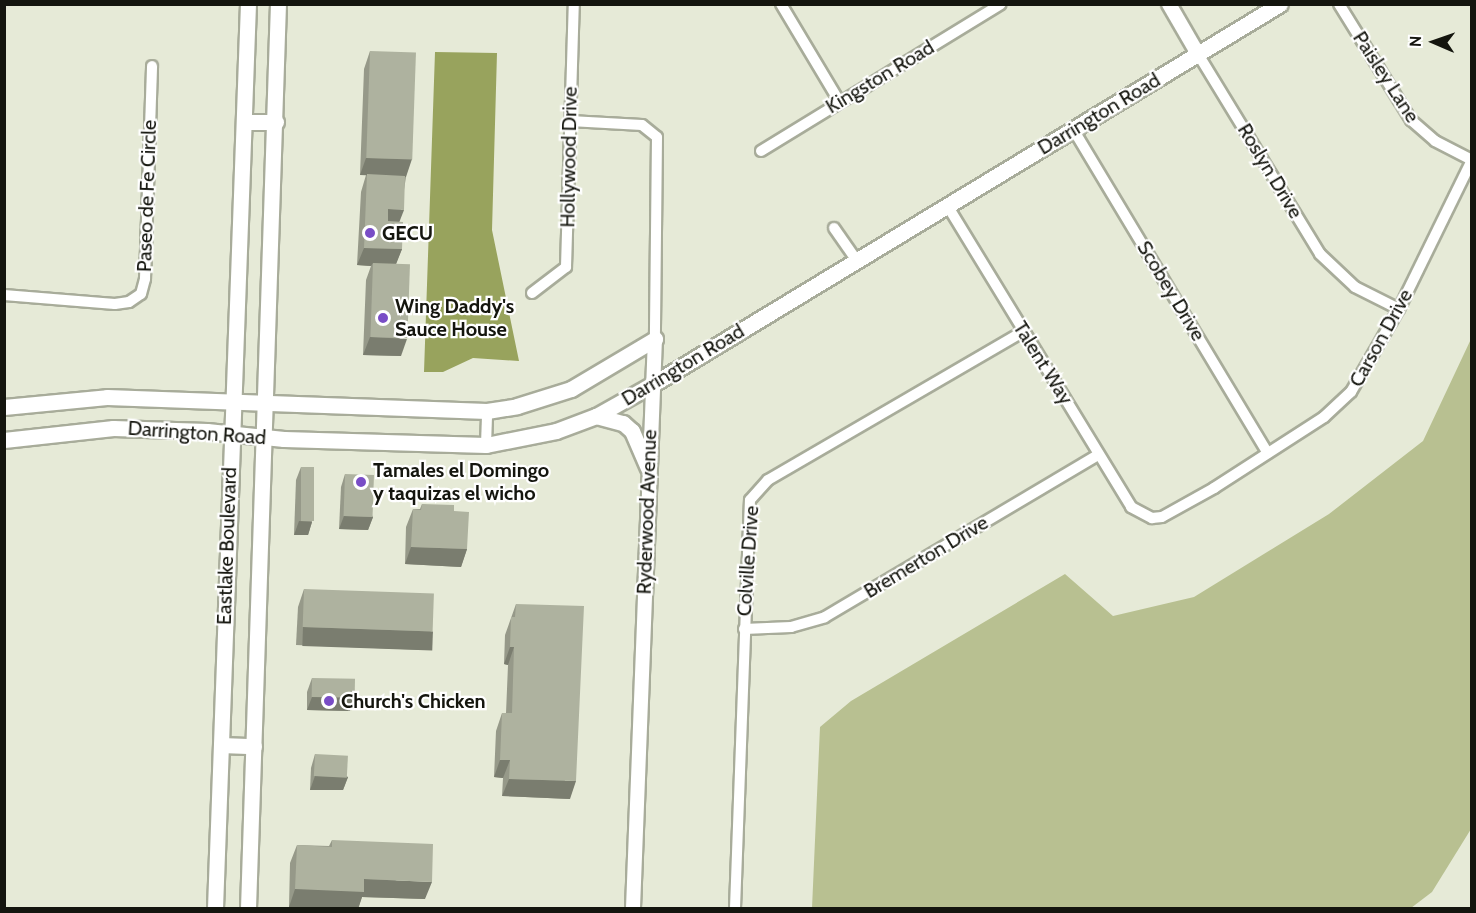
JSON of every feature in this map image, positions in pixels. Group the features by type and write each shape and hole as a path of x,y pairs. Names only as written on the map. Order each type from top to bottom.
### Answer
{"main road":[{"name":"Eastlake Boulevard","path":"215,909 248,4"},
{"name":"Eastlake Boulevard","path":"248,909 276,122 278,4"},
{"name":"Darrington Road","path":"4,440 113,428 231,433 263,437 486,444 556,431 596,416 653,384 1280,4"},
{"path":"244,122 276,122"},
{"name":"Darrington Road","path":"4,407 107,397 487,411 517,406 571,389 655,339"},
{"path":"596,416 622,423 632,431 648,468"},
{"path":"221,745 254,746"}],"street":[{"name":"Hollywood Drive","path":"532,293 566,267 574,4"},
{"path":"782,4 839,101"},
{"name":"Kingston Road","path":"761,151 1000,4"},
{"name":"Roslyn Drive","path":"1169,4 1320,254 1355,287 1399,309"},
{"name":"Paisley Lane","path":"1339,4 1411,120 1435,141 1472,160"},
{"name":"Paseo de Fe Circle","path":"4,295 116,304 129,302 141,294 145,279 152,66"},
{"name":"Ryderwood Avenue","path":"570,121 642,125 657,137 655,339 648,468 633,909"},
{"name":"Scobey Drive","path":"1073,129 1268,453"},
{"name":"Carson Drive","path":"1143,517 1162,517 1324,417 1352,392 1399,309 1472,160"},
{"name":"Talent Way","path":"947,205 1098,455 1131,507 1143,517"},
{"path":"834,228 856,260"},
{"name":"Colville Drive","path":"735,909 748,510 761,485 1024,332"},
{"path":"486,444 487,411"},
{"name":"Bremerton Drive","path":"744,629 791,627 825,617 1098,455"}],"shaded area":[{"path":"435,52 497,53 492,230 519,361 473,358 443,372 424,372"},
{"path":"1471,339 1471,829 1432,892 1411,908 812,908 820,727 851,701 1065,574 1113,616 1194,597 1329,514 1423,441"}],"building":[{"path":"370,51 416,53 412,160 366,158"},
{"path":"367,174 405,176 404,210 388,209 388,221 403,222 402,249 364,248"},
{"name":"Wing Daddy's Sauce House","path":"373,263 410,264 407,338 370,337"},
{"path":"301,467 314,467 314,521 301,521"},
{"path":"345,474 374,475 373,517 344,516"},
{"path":"422,504 454,505 454,511 469,512 467,549 411,547 413,509 421,510"},
{"path":"304,589 434,594 433,632 303,627"},
{"path":"516,604 584,606 576,781 509,779 510,760 500,760 502,713 512,713 514,647 510,647 511,617 515,617"},
{"path":"312,678 355,679 355,698 312,697"},
{"path":"315,754 348,756 347,778 314,776"},
{"path":"332,840 433,844 432,882 364,879 364,892 295,889 297,845 332,847"}],"place":[{"name":"GECU","path":"370,233"},
{"name":"Wing Daddy's Sauce House","path":"383,318"},
{"name":"Tamales el Domingo y taquizas el wicho","path":"361,482"},
{"name":"Church's Chicken","path":"329,701"}]}
